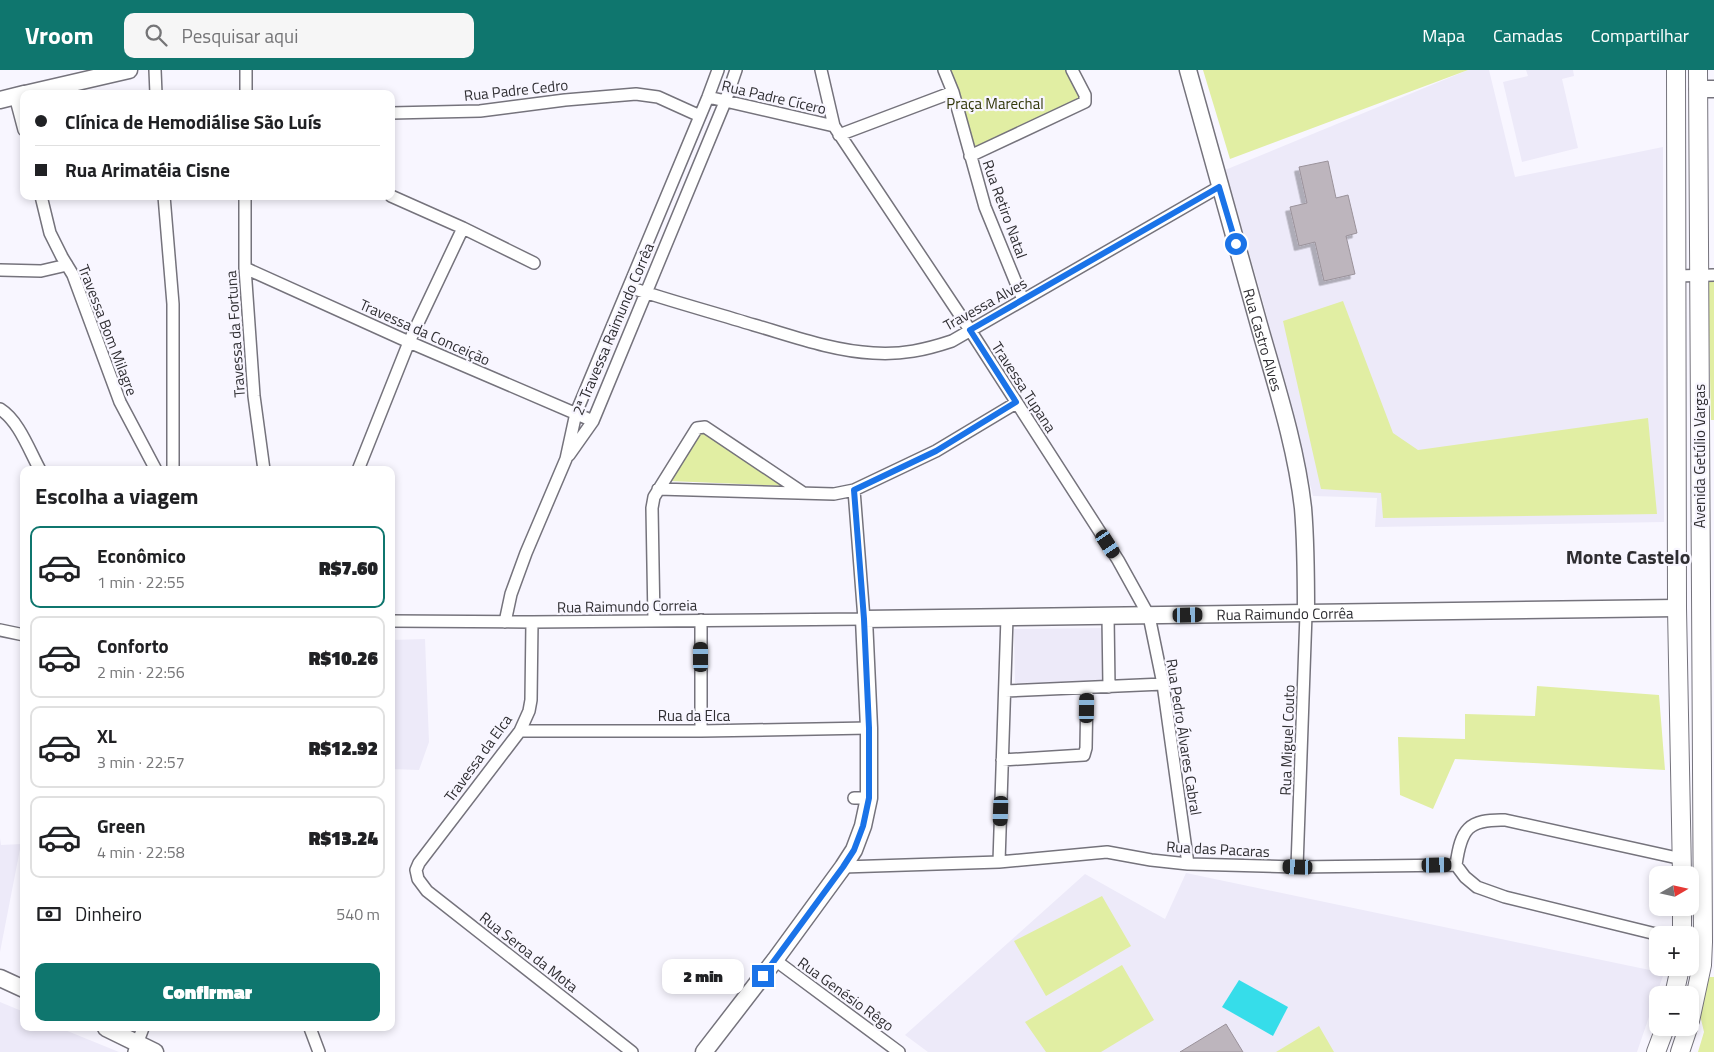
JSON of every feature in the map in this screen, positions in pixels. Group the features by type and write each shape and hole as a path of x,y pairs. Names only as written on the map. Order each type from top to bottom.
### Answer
{"main road":[{"name":"Avenida Getúlio Vargas","path":"1676,70 1677,608 1682,866"},
{"name":"Avenida Getúlio Vargas","path":"1698,70 1706,89 1706,275 1700,559 1707,588 1700,743 1708,966 1699,994"},
{"path":"1677,515 1687,515 1693,518 1700,559"},
{"path":"1679,699 1687,739 1693,743 1700,743"},
{"path":"1656,1052 1662,1036"},
{"path":"1680,1052 1685,1036"}],"street":[{"path":"42,90 129,70"},
{"path":"155,70 156,90"},
{"path":"246,70 246,90"},
{"name":"2ª Travessa Raimundo Corrêa","path":"566,459 576,413 718,70"},
{"name":"2ª Travessa Raimundo Corrêa","path":"566,459 593,421 736,70"},
{"name":"Travessa Tupana","path":"821,70 836,130 970,330 1118,560 1149,616"},
{"name":"Rua Retiro Natal","path":"944,70 985,207 1023,300"},
{"name":"Rua Retiro Natal","path":"970,156 1085,102 1086,95 1072,70"},
{"name":"Rua Castro Alves","path":"1188,70 1292,447 1303,507 1306,558 1306,614"},
{"path":"836,130 952,92"},
{"name":"Rua Padre Cedro","path":"395,113 480,111 565,100 636,94 658,97 700,116"},
{"path":"16,96 20,113"},
{"name":"Rua Padre Cícero","path":"708,97 836,130"},
{"name":"Travessa Alves","path":"629,287 838,348 872,353 898,354 921,351 952,341 1219,187"},
{"path":"395,198 463,228 534,263"},
{"name":"Travessa Bom Milagre","path":"42,200 50,233 73,276 120,402 154,466"},
{"path":"164,200 173,304 173,466"},
{"name":"Travessa da Fortuna","path":"245,200 246,268 254,396 263,466"},
{"path":"360,466 409,342 463,228"},
{"path":"0,270 41,272 67,265"},
{"name":"Travessa da Conceição","path":"246,268 409,342 593,421"},
{"path":"1676,276 1706,275"},
{"path":"658,489 834,494 854,490 936,451 1016,402"},
{"path":"0,409 9,415 16,424 38,466"},
{"path":"654,620 652,508 654,497 697,428 705,427 804,493"},
{"path":"505,622 511,594 566,459"},
{"path":"704,1052 843,867 857,842 863,826 862,798 869,728 864,619 854,490"},
{"name":"Rua Raimundo Corrêa","path":"864,619 1677,608"},
{"name":"Rua Miguel Couto","path":"1298,867 1306,614"},
{"path":"1108,616 1109,687"},
{"name":"Rua Pedro Álvares Cabral","path":"1149,616 1163,684 1188,864"},
{"path":"999,862 1007,617"},
{"name":"Rua Raimundo Correia","path":"395,621 532,622 864,619"},
{"path":"701,620 701,731"},
{"name":"Travessa da Elca","path":"416,870 419,863 520,731 529,711 531,700 532,622"},
{"path":"0,630 20,634"},
{"path":"1005,691 1163,684"},
{"path":"1002,760 1084,755 1086,748 1088,688"},
{"name":"Rua da Elca","path":"520,731 701,731 869,728"},
{"path":"1649,932 1505,897 1477,887 1465,877 1456,865 1459,846 1464,834 1469,827 1478,821 1505,820 1678,866"},
{"name":"Rua das Pacaras","path":"843,867 999,862 1106,852 1188,864 1298,867 1456,865"},
{"name":"Rua Seroa da Mota","path":"416,870 418,879 427,890 632,1052"},
{"name":"Rua Genésio Rêgo","path":"775,960 899,1052"},
{"path":"0,978 20,987"},
{"path":"113,1031 138,1041 155,1052"},
{"path":"311,1031 319,1052"}],"shaded area":[{"path":"1468,70 1489,70 1515,177 1663,147 1664,522 1375,527 1377,498 1313,496 1262,298 1225,170"},
{"path":"1526,70 1573,70 1574,76 1562,79 1578,148 1522,162 1503,82 1528,76"},
{"path":"1103,628 1103,682 1015,683 1014,629"},
{"path":"425,639 429,742 419,770 395,769 395,640"},
{"path":"0,838 1,845 20,844 20,849 0,952"},
{"path":"1186,873 1649,970 1649,976 1663,976 1660,986 1649,986 1649,1017 1637,1052 928,1052 905,1035 1085,874 1165,919"},
{"path":"0,1002 20,1010 20,1031 67,1031 119,1052 0,1052"}],"green space":[{"name":"Praça Marechal","path":"948,70 1067,70 1082,99 975,150"},
{"path":"1203,70 1468,70 1230,159"},
{"path":"1708,282 1714,282 1714,420 1711,420"},
{"path":"1343,301 1393,433 1418,450 1648,418 1657,514 1383,518 1381,493 1321,489 1283,321"},
{"path":"701,428 785,486 670,481"},
{"path":"1537,686 1659,695 1665,770 1455,759 1433,809 1400,795 1398,737 1465,739 1465,714 1535,716"},
{"path":"1102,896 1131,946 1046,996 1014,941"},
{"path":"1122,965 1154,1020 1101,1052 1046,1052 1025,1022"},
{"path":"1710,977 1714,977 1714,1052 1698,1052 1704,1032 1700,1015 1706,983"},
{"path":"1319,1026 1334,1052 1276,1052"}],"water":[{"path":"1239,980 1288,1007 1273,1036 1222,1007"}],"building":[{"path":"1328,161 1336,198 1348,195 1357,233 1346,236 1355,274 1324,281 1315,242 1299,246 1290,207 1307,203 1299,167"},
{"path":"1226,1024 1243,1052 1180,1052"}],"district":[{"name":"Monte Castelo","path":"1628,556"}],"route":[{"path":"763,976 854,850 863,826 869,798 869,728 864,619 854,490 936,451 1016,402 970,330 1219,187 1236,244"}]}
